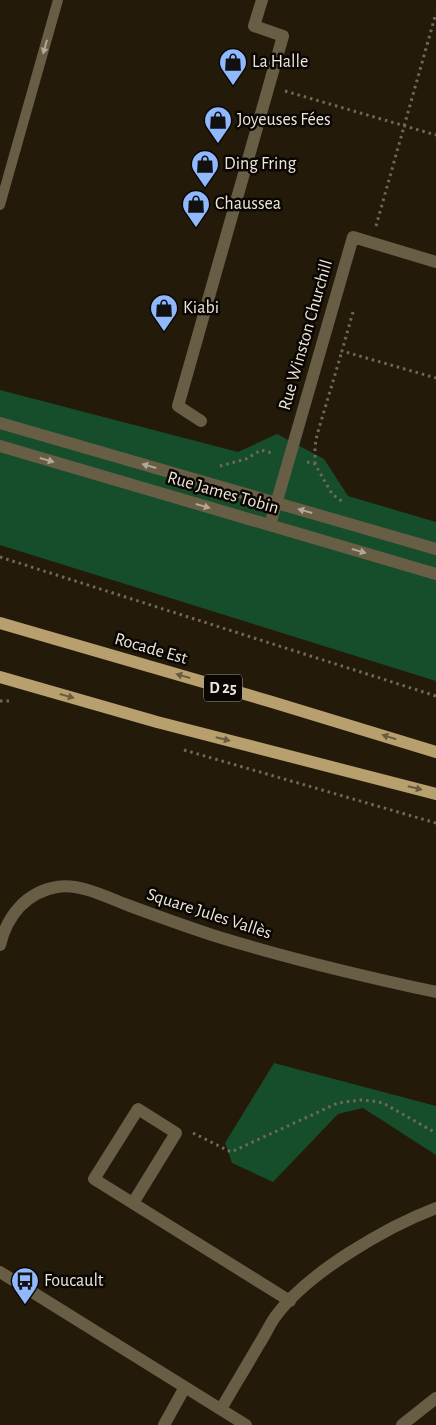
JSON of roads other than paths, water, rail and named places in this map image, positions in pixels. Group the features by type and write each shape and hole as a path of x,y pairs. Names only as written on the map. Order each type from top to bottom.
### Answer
{"main road":[{"name":"Rocade Est","path":"0,623 436,752"},
{"path":"0,677 157,722 436,794"}],"street":[{"path":"201,421 178,406 284,36 254,26 262,0"},
{"name":"Rue Winston Churchill","path":"270,525 353,238 436,262"},
{"name":"Rue James Tobin","path":"0,423 436,549"},
{"name":"Rue James Tobin","path":"0,446 436,574"},
{"name":"Square Jules Vallès","path":"0,945 8,923 17,909 24,903 56,887 74,888 211,935 285,957 436,992"},
{"path":"133,1203 176,1133 138,1109 94,1180 290,1301"},
{"path":"221,1409 274,1318 290,1301 322,1273 366,1242 414,1217 436,1208"},
{"path":"0,1272 246,1425"},
{"path":"164,1425 185,1387"},
{"path":"402,1425 436,1398"}],"lane":[{"path":"0,205 58,0"}],"place":[{"name":"La Halle","path":"233,86"},
{"name":"Joyeuses Fées","path":"218,144"},
{"name":"Ding Fring","path":"205,188"},
{"name":"Chaussea","path":"196,228"},
{"name":"Kiabi","path":"164,332"},
{"name":"Foucault","path":"25,1305"}]}
